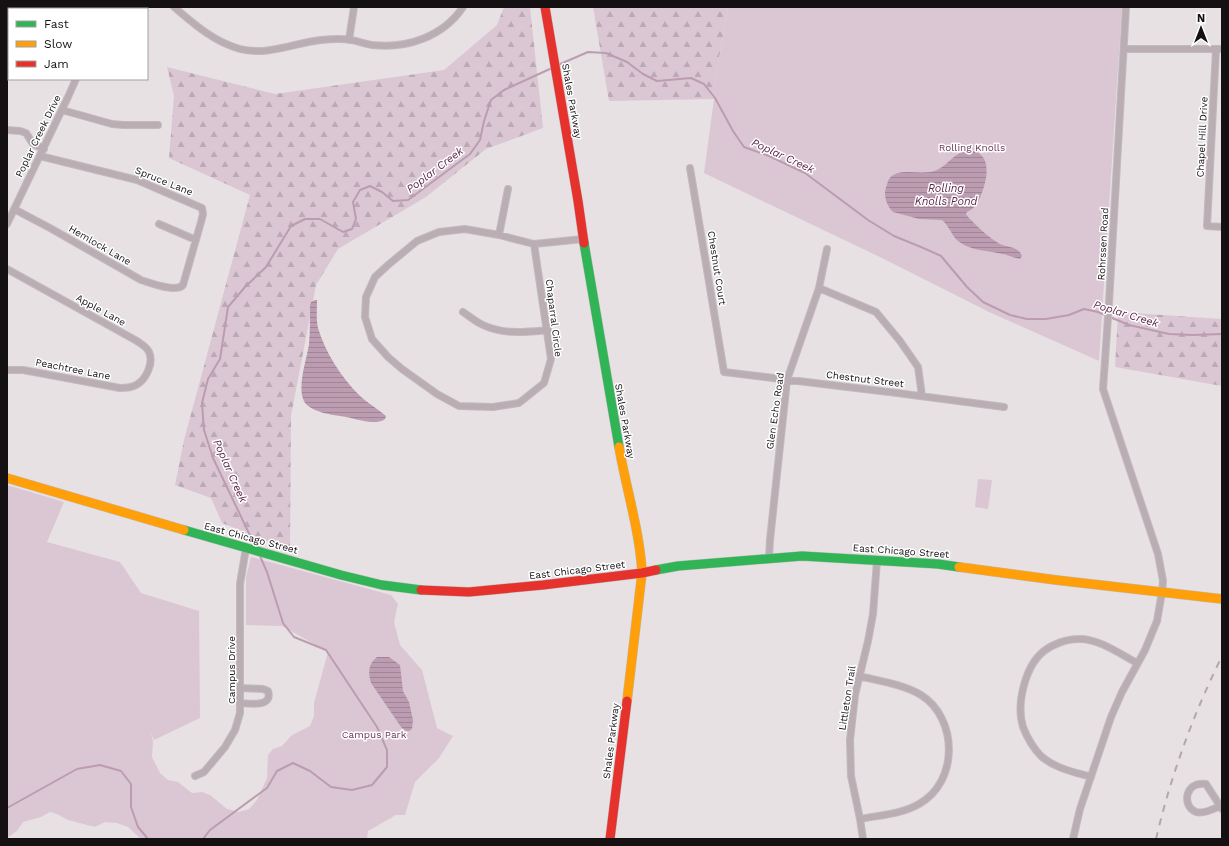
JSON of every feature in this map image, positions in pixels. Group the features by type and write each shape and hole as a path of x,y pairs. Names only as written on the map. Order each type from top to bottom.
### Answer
{"main road":[{"name":"Shales Parkway","path":"545,7 623,472 641,554 642,573 610,839"},
{"name":"East Chicago Street","path":"7,478 341,575 382,585 426,591 469,592 493,590 642,573 678,566 802,556 938,564 1056,580 1222,598"}],"street":[{"path":"174,7 215,39 240,49 250,51 275,50 322,40 337,39 372,45 406,44 430,36 441,29 452,20 463,7"},
{"path":"349,40 354,7"},
{"name":"Rohrssen Road","path":"1126,7 1103,389 1158,554 1163,581 1162,592"},
{"path":"1124,48 1219,49"},
{"name":"Chapel Hill Drive","path":"1219,49 1207,226 1222,227"},
{"name":"Poplar Creek Drive","path":"7,224 76,80"},
{"path":"62,110 112,124 158,125"},
{"path":"7,130 26,133 33,144 44,149"},
{"name":"Spruce Lane","path":"40,156 137,180 202,208 203,214 196,240"},
{"name":"Chestnut Court","path":"690,168 724,372"},
{"path":"499,234 508,189"},
{"name":"Hemlock Lane","path":"14,209 141,280 165,287 180,288 183,285 196,240"},
{"path":"158,224 196,240"},
{"name":"Chaparral Circle","path":"534,244 548,330 551,359 544,383 519,403 493,407 459,406 437,394 402,369 388,357 372,339 366,317 366,296 375,277 416,241 439,232 466,229 499,234 534,244 583,239"},
{"name":"Glen Echo Road","path":"769,558 787,380 819,288 827,249"},
{"name":"Apple Lane","path":"7,269 137,341 147,349 150,354 149,367 146,376 135,386"},
{"path":"819,288 876,312 900,341 918,367 922,396"},
{"path":"463,312 480,324 497,331 515,333 548,330"},
{"name":"Peachtree Lane","path":"7,370 23,370 120,388 135,386"},
{"name":"Chestnut Street","path":"724,372 1004,407"},
{"name":"Campus Drive","path":"194,776 204,772 208,768 232,737 238,722 241,703 240,584 246,548"},
{"name":"Littleton Trail","path":"862,839 860,819 851,776 850,749 853,711 873,614 877,560"},
{"path":"1073,839 1080,809 1111,717 1122,692 1145,650 1157,621 1162,592"},
{"path":"1091,777 1053,764 1040,755 1034,748 1023,727 1021,716 1022,694 1028,674 1036,660 1044,651 1065,641 1079,639 1100,643 1137,663"},
{"path":"859,676 912,691 921,695 931,703 938,711 946,728 949,751 946,768 942,778 929,797 920,804 897,812 860,819"},
{"path":"241,688 263,689 268,691 269,695 268,700 264,703 241,703"},
{"path":"1198,783 1206,784 1221,808 1197,812 1190,809 1188,803 1188,791 1191,787 1198,783"}],"green space":[{"path":"504,7 530,7 543,128 486,149 426,197 338,249 316,285 291,416 290,550 222,523 211,498 175,485 184,440 250,195 169,158 174,96 167,67 275,94 444,70 497,25"},
{"path":"593,7 728,7 714,87 714,99 609,101"},
{"name":"Rolling Knolls","path":"728,7 1122,7 1099,361 989,312 884,259 704,173 714,99 714,87"},
{"path":"1118,312 1222,319 1222,386 1115,367"},
{"path":"978,479 992,480 988,509 975,507"},
{"name":"Campus Park","path":"7,485 64,502 47,542 120,562 141,593 199,611 200,718 154,740 151,733 153,741 152,757 160,773 168,780 178,782 192,793 202,792 210,795 227,809 239,812 249,809 257,800 267,778 268,755 273,749 282,746 292,735 310,726 314,716 314,703 328,652 282,626 246,625 246,577 251,557 391,595 398,604 394,622 400,645 422,670 437,728 453,736 439,758 415,782 405,815 396,815 368,831 367,839 141,839 128,827 117,823 105,822 95,827 68,820 50,812 41,817 23,822 17,831 7,838"}],"water":[{"name":"Rolling Knolls Pond","path":"967,150 981,155 985,160 987,174 978,202 966,214 979,228 1000,244 1018,250 1022,256 1020,259 1005,254 978,250 962,244 957,240 942,220 919,219 893,212 888,206 885,192 888,181 892,176 903,172 931,172 937,170 958,154"},
{"path":"317,300 318,328 334,364 352,388 362,398 386,416 385,419 377,422 361,420 319,412 306,404 303,398 302,383 309,344 310,307 311,302"},
{"path":"377,657 389,657 400,665 403,691 409,702 413,720 412,729 409,731 406,731 401,727 371,683 369,676 370,666"}],"waterway":[{"name":"Poplar Creek","path":"558,65 588,52 606,53 627,62 643,74 657,81 691,78 704,84 715,98 733,131 744,147 769,156 805,173 868,220 894,236 941,256 967,287 983,302 1010,315 1027,319 1046,319 1069,315 1084,309 1098,312 1129,325 1169,334 1222,334"},
{"name":"Poplar Creek","path":"256,548 213,458 204,430 202,403 208,379 220,359 228,307 245,287 266,267 291,226 305,219 320,219 343,232 352,229 356,219 353,202 360,190 370,186 382,192 393,201 408,200 470,154 480,140 491,100 504,90 552,68"},
{"name":"Poplar Creek","path":"203,839 210,830 267,788 277,771 293,763 310,771 331,787 352,790 372,785 387,767 387,750 377,727 326,650 294,637 283,623 267,572 260,556"},
{"name":"Poplar Creek","path":"7,808 77,769 100,765 121,771 131,784 131,807 138,827 148,839"}],"railway":[{"path":"1156,839 1176,769 1192,723 1222,656"}],"traffic: fast":[{"path":"584,243 619,447"},
{"path":"184,530 341,575 382,585 421,590"},
{"path":"656,570 678,566 802,556 938,564 959,567"}],"traffic: slow":[{"path":"619,447 639,542 642,573 627,701"},
{"path":"7,478 184,530"},
{"path":"959,567 1222,599"}],"traffic: jam":[{"path":"545,7 584,243"},
{"path":"421,590 469,592 543,585 656,570"},
{"path":"610,839 627,701"}]}
